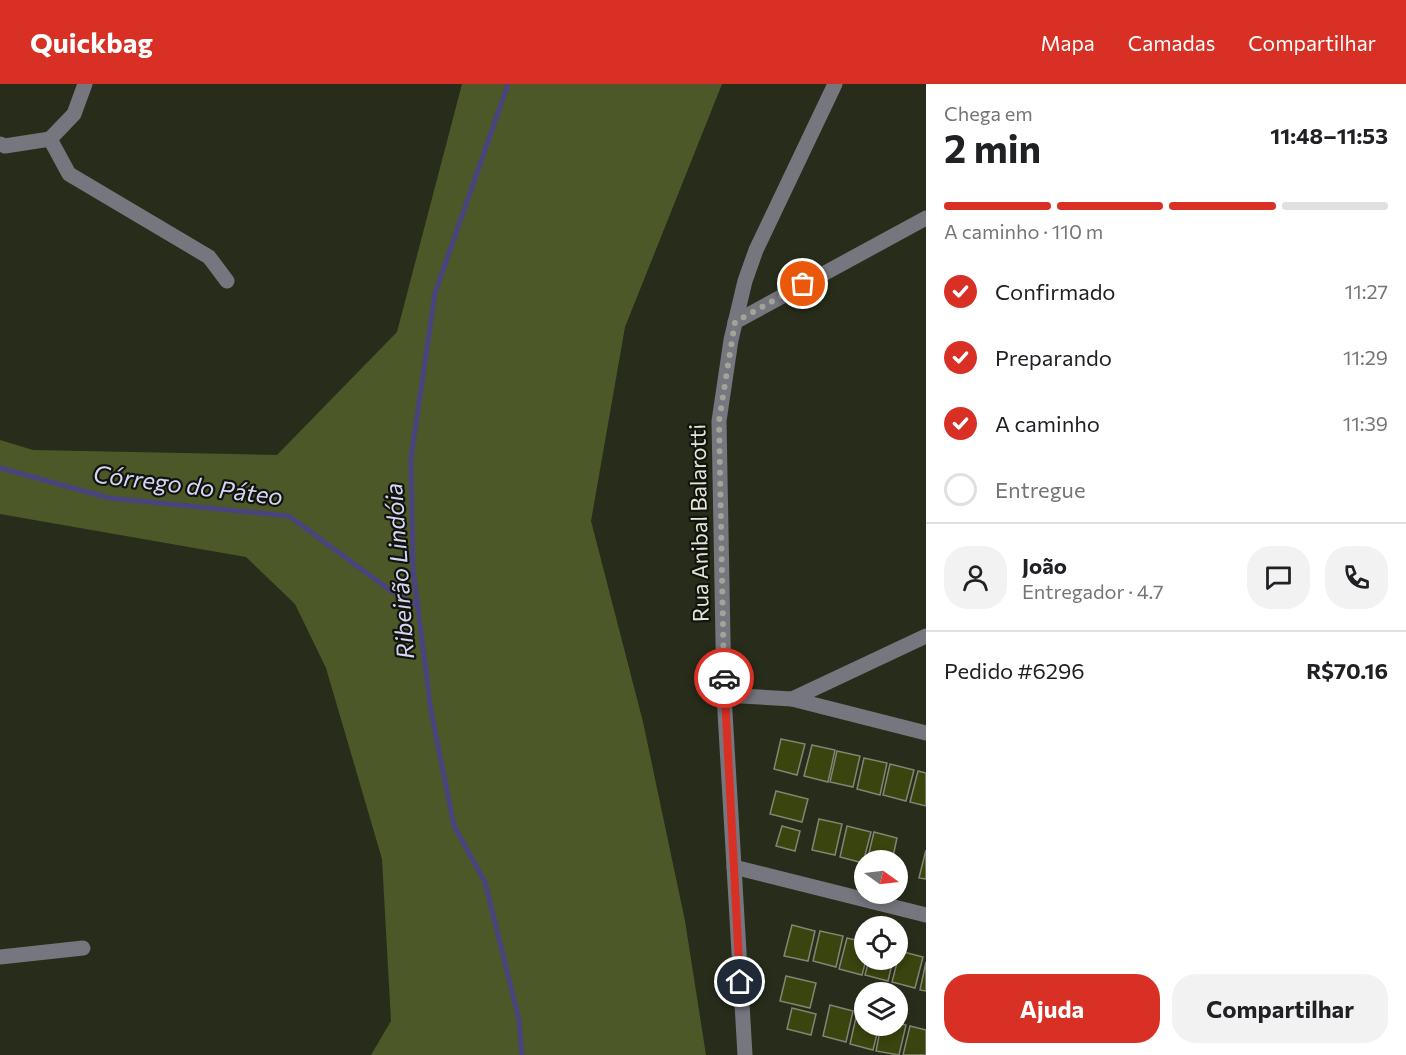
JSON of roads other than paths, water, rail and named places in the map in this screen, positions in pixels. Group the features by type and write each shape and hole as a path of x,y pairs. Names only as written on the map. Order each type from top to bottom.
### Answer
{"street":[{"path":"0,144 5,146 50,139 74,114 85,84"},
{"name":"Rua Anibal Balarotti","path":"750,1054 734,867 724,695 719,421 735,322 745,281 756,250 835,84"},
{"path":"50,139 69,174 209,257 227,281"},
{"path":"735,322 926,218"},
{"path":"792,699 926,636"},
{"path":"724,695 792,699 926,733"},
{"path":"734,867 926,915"},
{"path":"0,957 83,948"}],"waterway":[{"name":"Ribeirão Lindóia","path":"508,84 435,293 411,458 413,569 431,711 454,826 485,882 519,1020 522,1055"},
{"name":"Córrego do Páteo","path":"0,468 109,498 289,516 391,591 418,606"}]}
